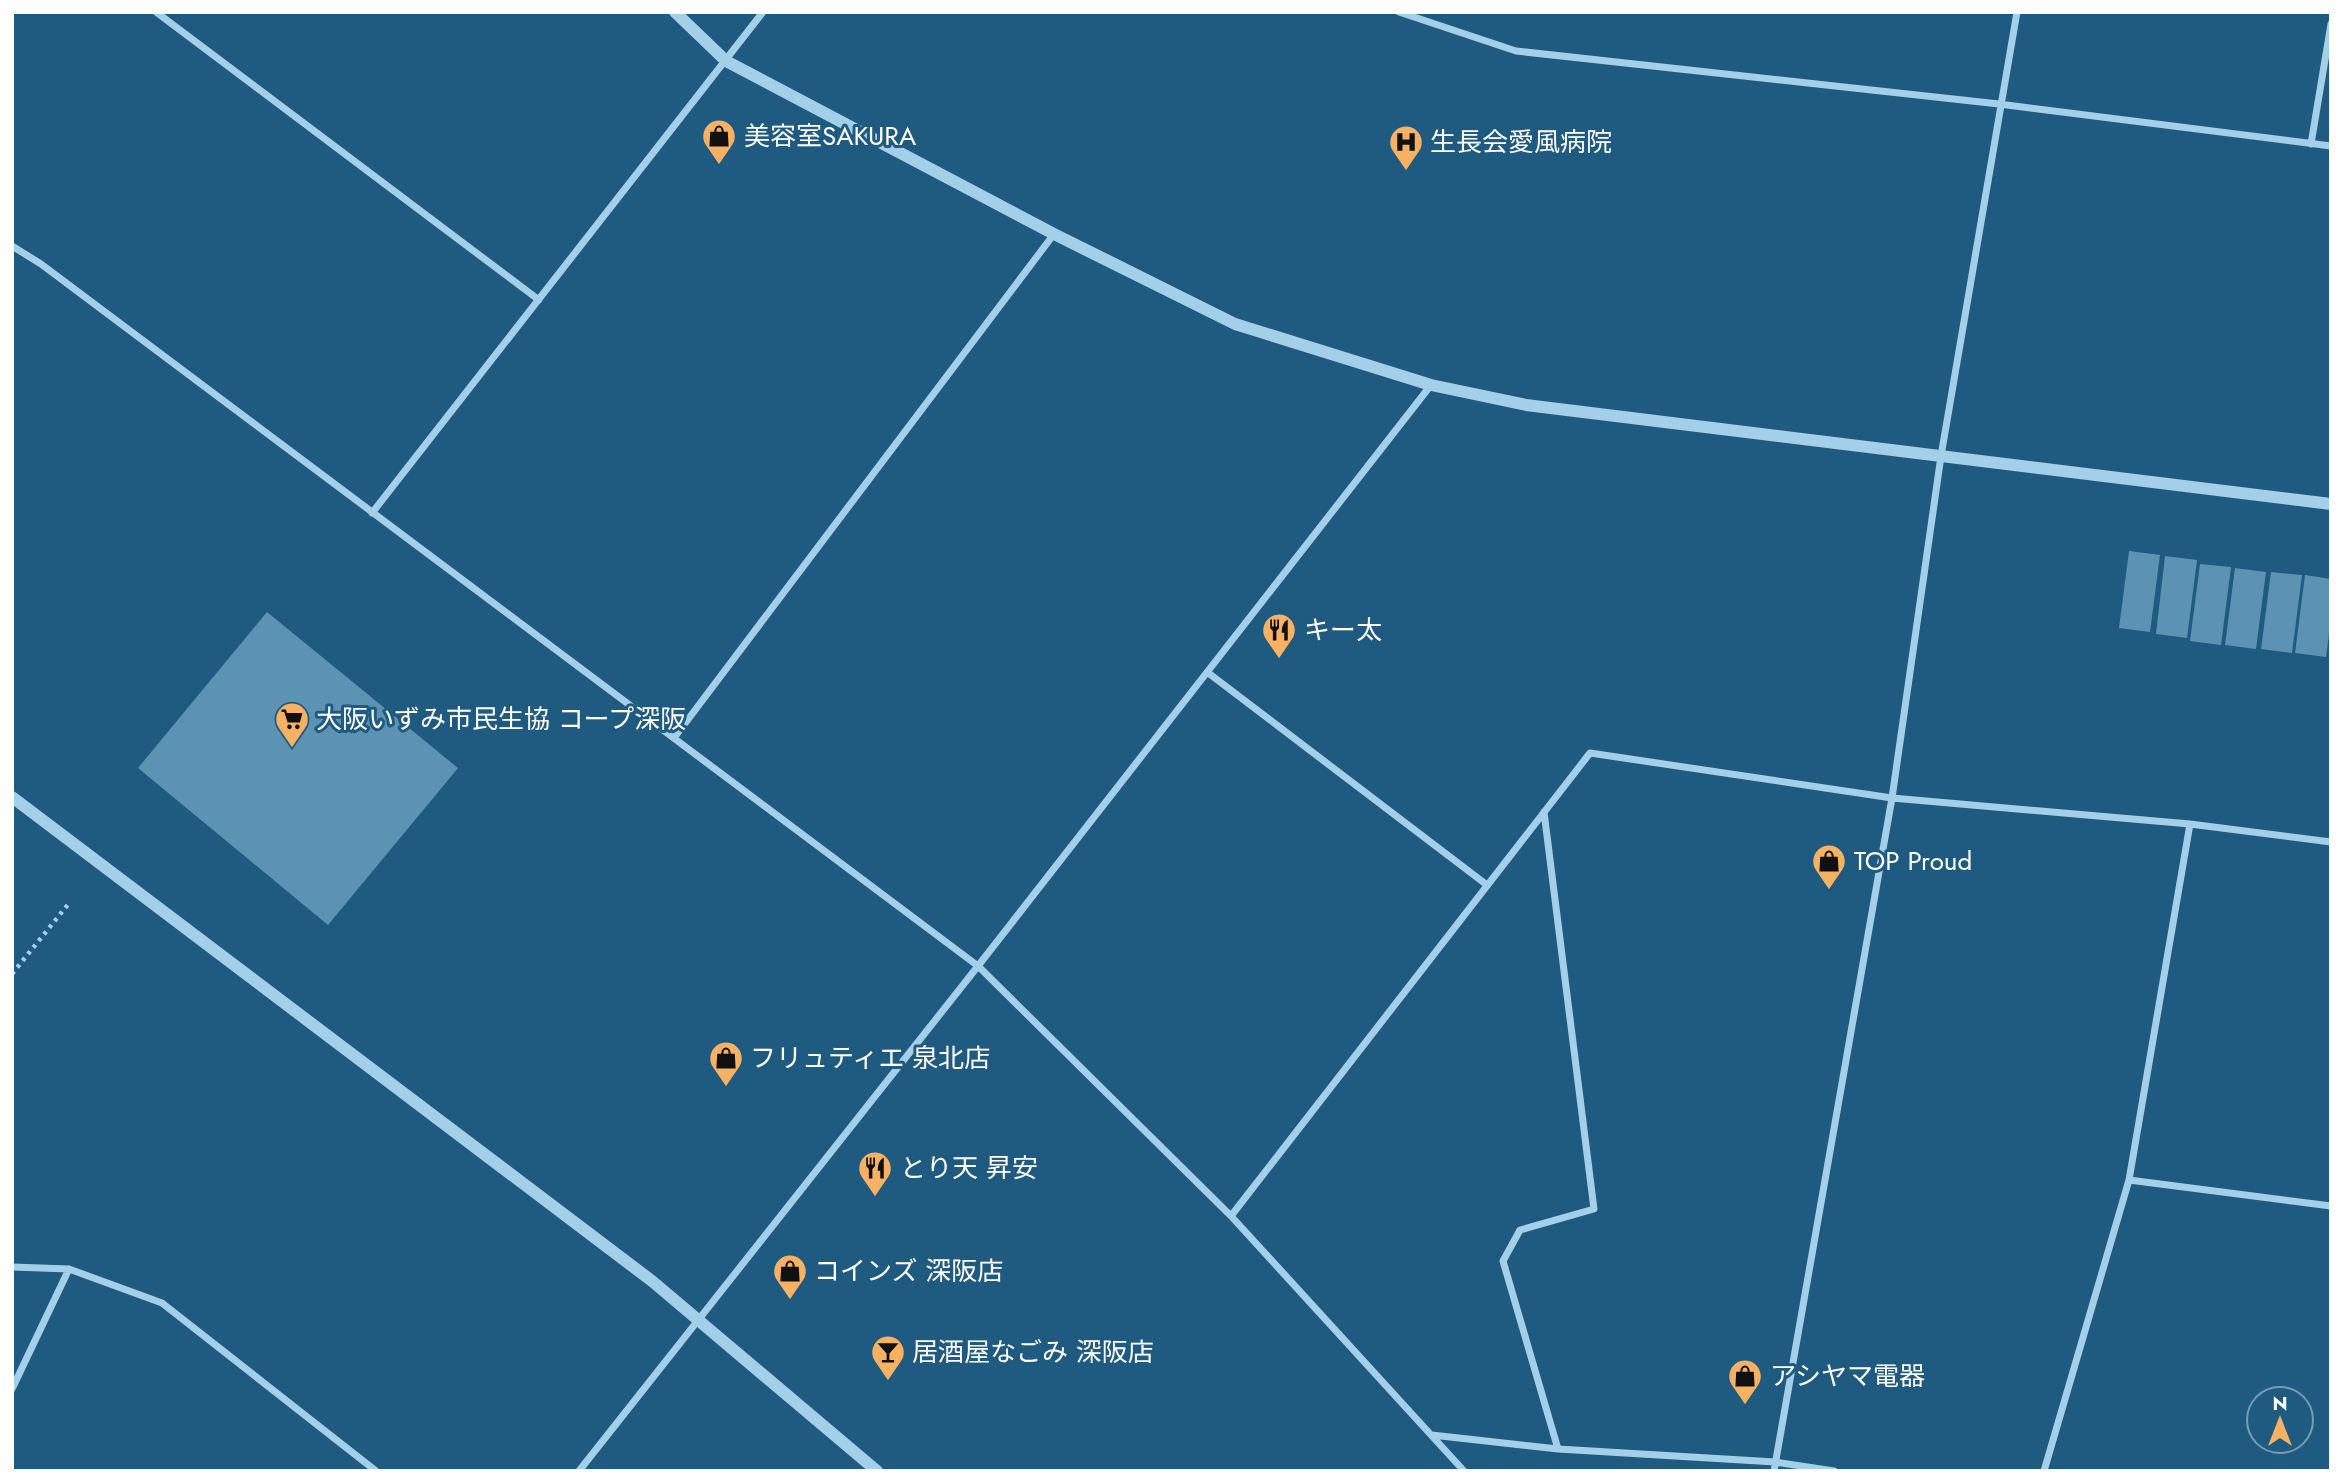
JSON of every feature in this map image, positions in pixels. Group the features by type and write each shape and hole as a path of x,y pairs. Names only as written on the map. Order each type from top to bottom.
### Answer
{"street":[{"path":"156,12 539,300"},
{"path":"675,12 726,61 1054,234 1235,324 1431,385 1526,405 2331,504"},
{"path":"372,513 763,12"},
{"path":"1399,12 1516,51 1999,104 2331,146"},
{"path":"1774,1471 1892,798 1941,456 1999,104 2017,12"},
{"path":"2311,144 2331,24"},
{"path":"674,738 1054,234"},
{"path":"12,246 41,264 978,966 1230,1216 1464,1471"},
{"path":"579,1471 978,966 1431,385"},
{"path":"1207,672 1487,886"},
{"path":"1230,1216 1590,753 1892,798 2190,824 2331,842"},
{"path":"12,797 619,1256 877,1471"},
{"path":"1544,812 1594,1209 1520,1230 1503,1261 1558,1450"},
{"path":"2044,1471 2129,1180 2190,824"},
{"path":"2129,1180 2331,1206"},
{"path":"12,1267 69,1269 162,1303 376,1471"},
{"path":"12,1389 69,1269"},
{"path":"1432,1435 1558,1450 1775,1462 1834,1471"}],"path":[{"path":"12,974 70,902"}],"building":[{"path":"2129,551 2160,555 2150,632 2119,628"},
{"path":"2165,556 2197,560 2187,638 2156,634"},
{"path":"2200,564 2231,567 2221,645 2190,641"},
{"path":"2235,568 2266,572 2256,649 2225,645"},
{"path":"2271,572 2302,575 2292,653 2261,649"},
{"path":"2305,575 2331,579 2331,619 2326,657 2295,653"},
{"path":"267,612 458,768 328,925 138,768"}],"place":[{"name":"美容室SAKURA","path":"719,166"},
{"name":"生長会愛風病院","path":"1406,172"},
{"name":"キー太","path":"1279,660"},
{"name":"大阪いずみ市民生協 コープ深阪","path":"292,749"},
{"name":"TOP Proud","path":"1829,891"},
{"name":"フリュティエ 泉北店","path":"726,1088"},
{"name":"とり天 昇安","path":"875,1198"},
{"name":"コインズ 深阪店","path":"790,1301"},
{"name":"居酒屋なごみ 深阪店","path":"888,1382"},
{"name":"アシヤマ電器","path":"1745,1406"}]}
